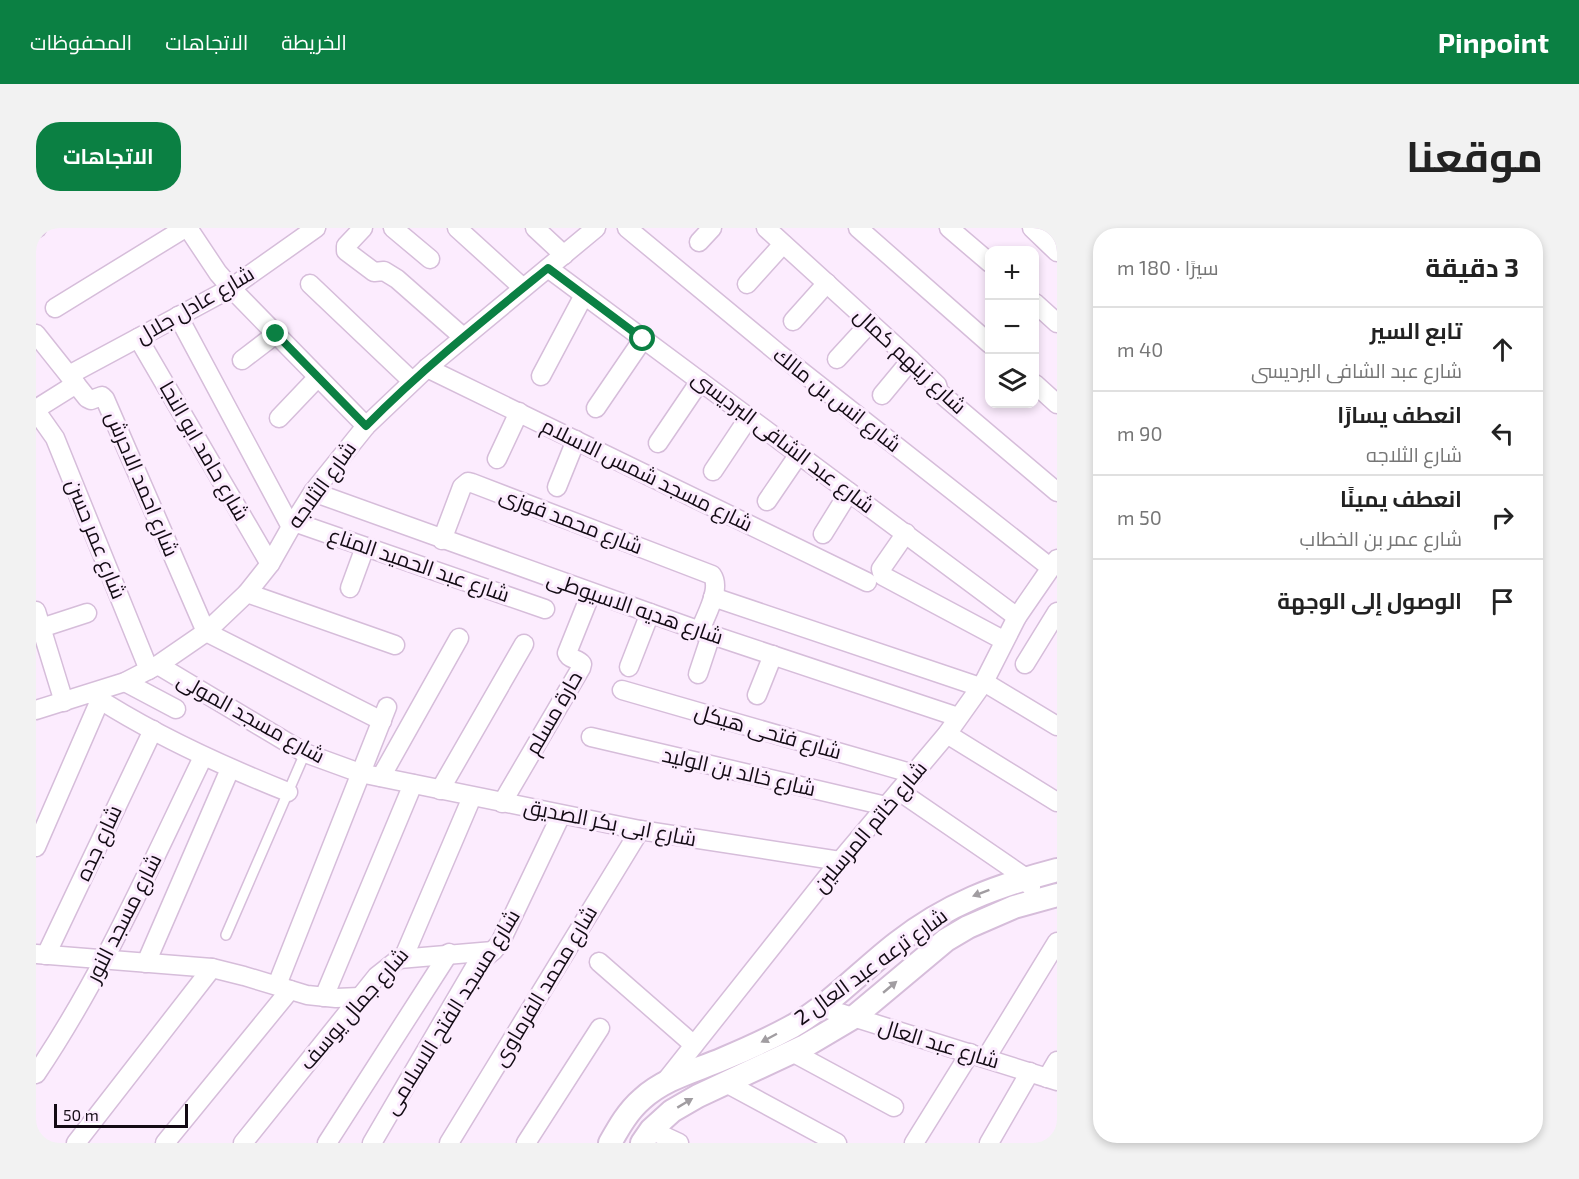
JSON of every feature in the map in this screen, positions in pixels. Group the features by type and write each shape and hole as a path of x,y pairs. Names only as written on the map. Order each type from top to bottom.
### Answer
{"street":[{"path":"55,308 187,228 231,288 366,426"},
{"name":"شارع عادل جلال","path":"36,410 72,380 138,338 231,288 316,228"},
{"path":"393,228 430,259"},
{"path":"457,228 523,288"},
{"path":"536,228 564,255"},
{"name":"شارع الثلاجه","path":"36,710 64,702 96,697 154,667 206,632 247,593 270,564 313,492 366,426 427,368 596,228"},
{"name":"شارع انس بن مالك","path":"627,228 778,354 1054,563"},
{"path":"699,242 712,228"},
{"name":"شارع زينهم كمال","path":"766,228 911,360 937,385 939,392 1057,492"},
{"path":"858,228 985,341"},
{"path":"949,228 985,259"},
{"path":"1032,228 1057,252"},
{"path":"355,230 345,246 346,251 374,272 384,271 397,279 463,338"},
{"path":"747,284 783,244"},
{"name":"شارع عبد الشافى البرديسى","path":"548,268 1017,616"},
{"path":"310,284 412,381"},
{"path":"793,321 827,284"},
{"path":"541,376 584,295"},
{"path":"1039,307 1057,323"},
{"path":"178,316 292,524"},
{"path":"837,359 870,323"},
{"name":"شارع احمد الاحرش","path":"36,334 42,352 72,380 89,400 100,396 105,399 206,632"},
{"path":"242,360 276,334"},
{"name":"شارع حامد ابو النجا","path":"138,338 270,564"},
{"path":"596,408 643,339"},
{"path":"882,395 911,360"},
{"name":"شارع مسجد شمس الاسلام","path":"427,368 867,582"},
{"path":"279,418 318,377"},
{"path":"658,443 700,381"},
{"path":"1039,388 1057,404"},
{"name":"شارع عمر حسن","path":"36,410 55,438 154,667"},
{"path":"497,459 519,412"},
{"path":"713,471 749,417"},
{"path":"556,487 576,440"},
{"path":"767,501 799,454"},
{"name":"شارع محمد فوزى","path":"442,540 462,487 468,482 712,575 716,584 713,597"},
{"name":"شارع هديه الاسيوطى","path":"313,492 650,614 958,717"},
{"path":"824,534 849,492"},
{"name":"شارع عبد الحميد المناع","path":"292,524 545,609"},
{"path":"906,533 881,568 883,576 1003,640"},
{"path":"350,588 366,547"},
{"name":"شارع خاتم المرسلين","path":"664,1083 840,861 947,734 982,685 1017,616 1054,563"},
{"path":"247,593 395,645"},
{"name":"حارة مسلم","path":"502,803 581,668 579,661 570,657 567,652 591,593"},
{"path":"698,674 713,597 982,685 1057,726"},
{"path":"1025,664 1057,612"},
{"path":"64,702 39,620 87,613"},
{"path":"629,667 650,614"},
{"path":"165,1143 284,988 360,773 385,714 206,632"},
{"path":"381,777 459,638"},
{"path":"440,790 524,644"},
{"path":"757,695 773,656"},
{"name":"شارع مسجد المولى","path":"154,667 305,753 360,773 381,777"},
{"path":"125,682 176,709"},
{"name":"شارع فتحى هيكل","path":"622,690 914,774"},
{"path":"36,847 96,697 203,757 288,792"},
{"name":"شارع جده","path":"41,954 153,730"},
{"path":"947,734 1057,802"},
{"name":"شارع خالد بن الوليد","path":"591,737 886,806"},
{"name":"شارع مسجد النور","path":"36,1074 104,960 203,757"},
{"path":"146,963 230,769"},
{"name":"شارع ابى بكر الصديق","path":"381,777 640,830 840,861"},
{"path":"324,997 413,784"},
{"path":"899,791 1026,878 1047,897"},
{"name":"شارع جمال يوسف","path":"243,1143 377,976 408,949 472,796"},
{"name":"شارع مسجد الفتح الاسلامى","path":"372,1143 476,965 500,943 561,815"},
{"name":"شارع محمد الفرماوى","path":"449,1143 640,830"},
{"name":"شارع ترعه عبد العال 2","path":"610,1143 623,1120 641,1099 664,1083 759,1044 795,1025 821,1007 897,943 937,915 978,894 1057,870"},
{"name":"شارع ترعه عبد العال 2","path":"647,1137 672,1111 698,1096 792,1052 854,1017 946,940 994,914 1047,897"},
{"path":"914,1143 1057,942"},
{"path":"399,959 493,951"},
{"path":"327,1143 449,953"},
{"path":"41,954 212,968 324,997 360,997"},
{"path":"599,962 694,1045"},
{"path":"76,1143 212,968"},
{"name":"شارع عبد العال","path":"821,1007 1045,1077"},
{"path":"526,1143 600,1028"},
{"path":"792,1052 894,1107"},
{"path":"989,1143 1057,1061"},
{"path":"726,1083 837,1143"},
{"path":"647,1137 679,1143"}],"lane":[{"path":"226,935 305,753"}],"route":[{"path":"276,334 366,426 427,368 548,268 643,339"}]}
